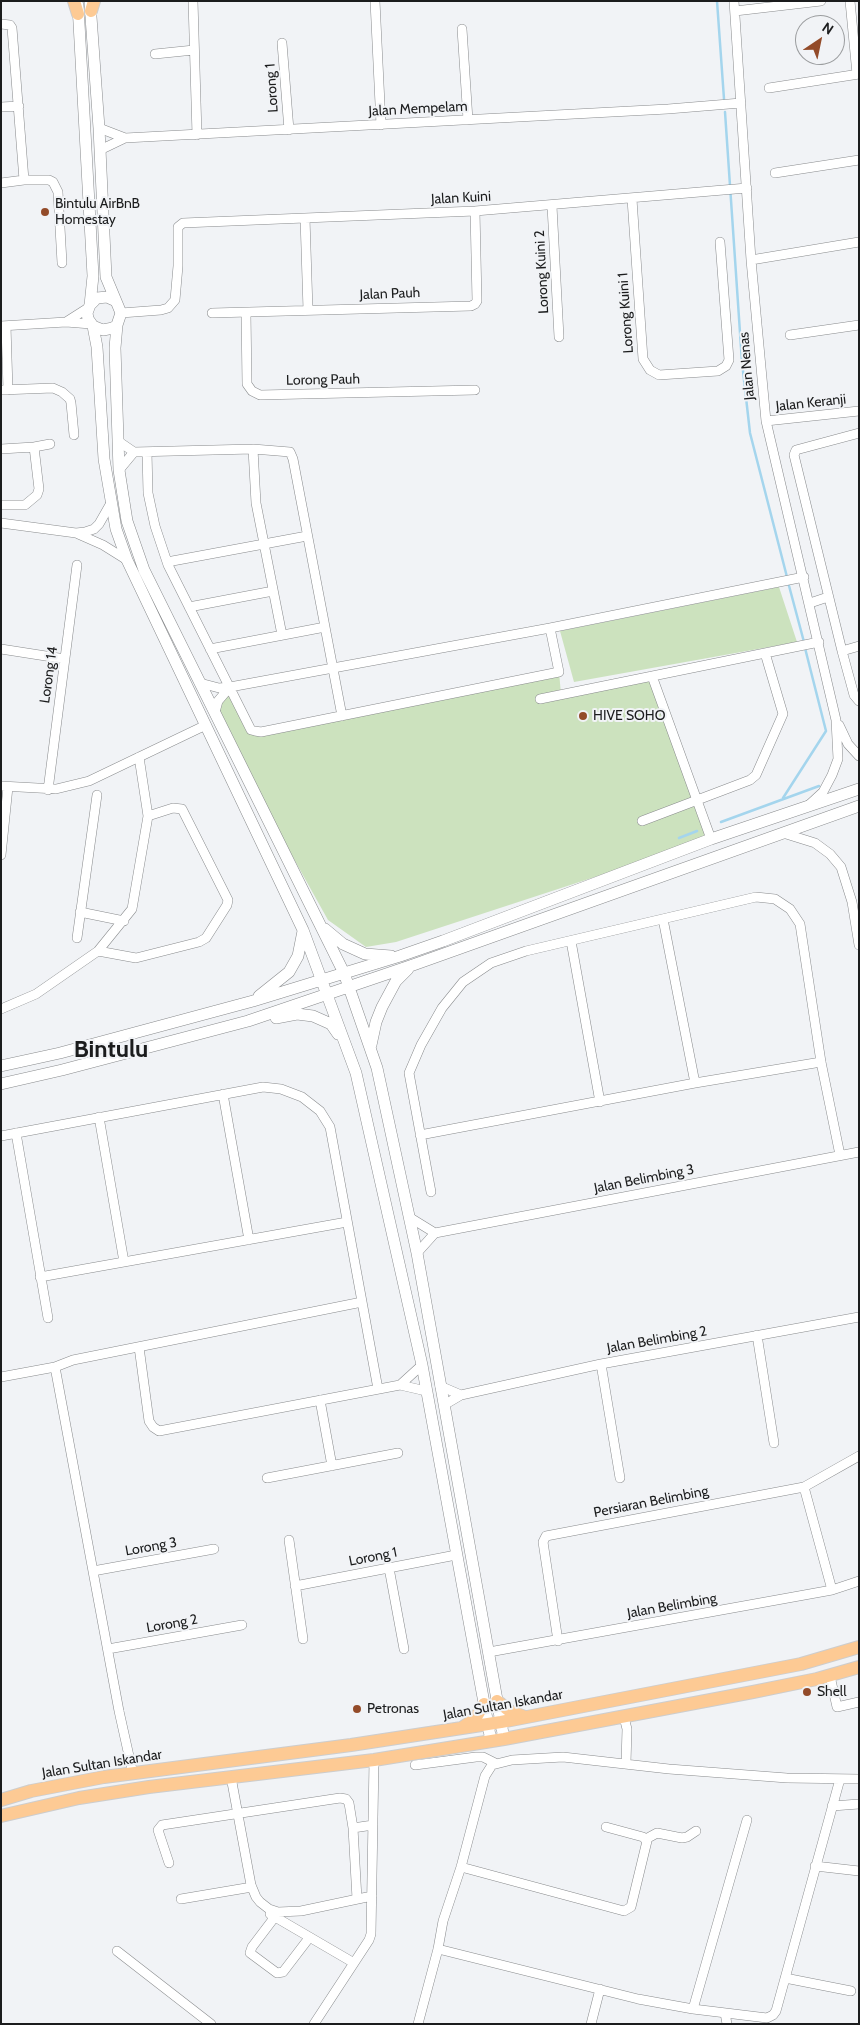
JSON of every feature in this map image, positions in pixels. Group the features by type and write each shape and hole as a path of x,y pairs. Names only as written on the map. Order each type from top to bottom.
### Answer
{"main road":[{"name":"Jalan Sultan Iskandar","path":"1,1800 31,1791 133,1774 495,1723 802,1664 859,1647"},
{"path":"1,1816 79,1798 149,1787 374,1760 498,1740 753,1692 830,1676 859,1667"},
{"path":"497,1701 511,1712 527,1717"},
{"path":"461,1728 475,1719 484,1704"}],"street":[{"path":"193,1 197,134"},
{"path":"374,1 381,125"},
{"path":"735,6 821,1"},
{"path":"769,88 858,74 850,1"},
{"path":"77,5 94,276 87,313 97,347 104,460 116,530 127,560 303,930 356,1073 422,1365 484,1704 495,1723"},
{"path":"92,5 106,277 121,313 117,324 115,348 119,470 126,522 144,570 344,973 371,1046 417,1253 489,1652 497,1701 495,1723 498,1740"},
{"name":"Jalan Nenas","path":"735,6 741,103 743,188 766,421 836,720 838,759 823,792 810,804"},
{"path":"1,24 10,25 12,28 24,180"},
{"path":"462,29 468,120"},
{"name":"Lorong 1","path":"282,43 289,130"},
{"path":"155,54 194,50"},
{"name":"Jalan Mempelam","path":"99,128 125,138 668,109 741,103"},
{"path":"1,107 19,106"},
{"path":"100,150 125,138"},
{"path":"776,173 859,160"},
{"path":"1,183 24,180 49,180 56,186 58,192 62,262"},
{"name":"Jalan Kuini","path":"121,313 161,310 168,308 175,300 178,266 178,228 183,223 475,211 552,206 743,188"},
{"name":"Lorong Kuini 1","path":"632,199 643,359 650,370 659,375 718,371 726,366 729,360 720,242"},
{"name":"Lorong Kuini 2","path":"552,206 559,337"},
{"name":"Jalan Pauh","path":"212,313 471,306 477,301 475,211"},
{"path":"305,218 308,310"},
{"path":"751,260 859,242"},
{"path":"66,322 97,298 107,297 116,301"},
{"name":"Lorong Pauh","path":"246,313 247,384 252,391 260,394 474,390"},
{"path":"74,435 70,399 62,392 53,388 5,390 4,326 66,322 92,325 103,330 113,328 117,324"},
{"path":"790,335 859,325"},
{"name":"Jalan Keranji","path":"766,421 859,411"},
{"path":"859,433 796,450 794,455 842,651 854,695 859,701"},
{"path":"118,441 134,452 253,449 290,452 342,716"},
{"path":"1,449 34,448 50,444"},
{"path":"1,505 26,505 38,495 39,488 34,448"},
{"path":"253,449 254,491 282,636"},
{"path":"119,470 134,452"},
{"path":"147,452 148,493 155,526 167,562 251,730 261,732 559,672 550,628"},
{"path":"779,475 797,471"},
{"path":"76,533 94,529 111,503"},
{"path":"1,523 76,533 102,545 127,560"},
{"path":"167,562 307,536"},
{"name":"Lorong 14","path":"48,790 77,565"},
{"path":"200,683 220,688 230,687 550,628 804,577"},
{"path":"189,607 273,591"},
{"path":"810,604 828,597"},
{"path":"210,649 325,627"},
{"path":"540,698 818,642"},
{"path":"842,651 859,646"},
{"path":"1,649 65,660"},
{"path":"642,821 750,780 756,775 783,714 765,653"},
{"path":"652,676 711,839"},
{"path":"214,712 218,701 230,687"},
{"name":"Jalan Nenas","path":"836,720 848,744 859,756"},
{"path":"1,854 5,786 48,790 89,781 206,725"},
{"path":"1,999 3,1009 36,994 98,951 132,909 148,816 138,757"},
{"path":"1,1066 60,1053 253,1000 400,956 711,839 859,789"},
{"path":"77,938 97,795"},
{"path":"1,1084 72,1068 248,1021 413,965 859,806"},
{"path":"98,951 136,958 198,942 206,938 227,905 228,900 182,810 177,807 148,816"},
{"path":"783,833 815,843 830,854 841,867 852,902 859,945"},
{"path":"431,1192 409,1073 421,1045 442,1008 463,982 491,963 526,951 756,897 775,899 790,909 800,924 820,1062 840,1156"},
{"path":"80,912 124,921"},
{"path":"316,916 326,932 343,944 365,954 400,956"},
{"path":"663,919 695,1083"},
{"path":"253,1000 289,972 298,956 303,930"},
{"path":"571,941 600,1102"},
{"path":"371,1046 376,1022 389,991 402,973 413,965"},
{"path":"248,1021 297,1014 313,1016 331,1024 347,1048"},
{"path":"420,1135 695,1083 820,1062"},
{"path":"1,1136 263,1087 281,1089 302,1097 320,1111 330,1127 378,1389"},
{"path":"223,1094 249,1240"},
{"path":"99,1117 124,1262"},
{"path":"16,1133 48,1318"},
{"name":"Jalan Belimbing 3","path":"435,1233 859,1152"},
{"path":"409,1217 435,1233 417,1253"},
{"path":"40,1278 347,1222"},
{"path":"1,1377 55,1367 72,1360 139,1346 362,1302"},
{"name":"Jalan Belimbing 2","path":"444,1405 461,1395 601,1364 859,1317"},
{"path":"757,1335 774,1443"},
{"path":"139,1346 149,1421 153,1427 160,1430 400,1385 426,1390"},
{"path":"601,1364 620,1478"},
{"path":"400,1385 422,1365"},
{"path":"55,1367 133,1774"},
{"path":"440,1386 461,1395"},
{"path":"320,1400 332,1466"},
{"path":"267,1478 398,1453"},
{"name":"Persiaran Belimbing","path":"558,1641 543,1542 546,1536 804,1487 859,1456"},
{"path":"804,1487 832,1590"},
{"path":"289,1540 303,1639"},
{"name":"Lorong 3","path":"93,1571 214,1549"},
{"name":"Lorong 1","path":"296,1586 456,1555"},
{"path":"389,1568 404,1649"},
{"name":"Jalan Belimbing","path":"489,1652 832,1590 859,1581"},
{"name":"Lorong 2","path":"108,1650 242,1626"},
{"path":"830,1676 837,1707 859,1702"},
{"path":"624,1717 627,1729 626,1763"},
{"path":"415,1765 476,1757 483,1757 495,1763"},
{"path":"418,2024 438,1949 443,1921 461,1867 485,1776 495,1763 563,1757 787,1778 859,1779"},
{"path":"314,2024 371,1934 374,1760"},
{"path":"232,1777 252,1887 256,1897 269,1909 278,1912 301,1911 372,1896"},
{"path":"438,1949 638,1999 693,2009 767,2018 773,2015 785,1978 840,1779"},
{"path":"169,1863 158,1830 162,1824 340,1798 346,1799 349,1803 353,1828 357,1899"},
{"path":"832,1806 859,1804"},
{"path":"693,2009 747,1820"},
{"path":"353,1828 373,1825"},
{"path":"606,1827 646,1839 657,1833 682,1838 696,1831"},
{"path":"461,1867 624,1911 631,1907 646,1839"},
{"path":"816,1866 859,1871"},
{"path":"181,1899 252,1887"},
{"path":"269,1909 270,1914 274,1918 354,1963"},
{"path":"274,1918 252,1947 250,1953 277,1973 283,1972 309,1938"},
{"path":"117,1951 211,2024"},
{"path":"785,1978 851,1991"},
{"path":"591,2024 600,1990"},
{"path":"725,2013 727,2024"}],"green space":[{"path":"779,587 797,642 574,682 560,631"},
{"path":"559,672 561,694 652,676 711,839 396,942 366,947 328,920 237,757 217,705 230,687 251,730"}],"waterway":[{"path":"717,1 724,99"},
{"path":"725,112 742,362 750,433 787,577"},
{"path":"788,582 804,642"},
{"path":"783,798 826,731 805,648"},
{"path":"721,822 819,786"},
{"path":"679,838 697,831"}],"place":[{"name":"Bintulu AirBnB Homestay","path":"45,212"},
{"name":"HIVE SOHO","path":"583,716"},
{"name":"Shell","path":"807,1692"},
{"name":"Petronas","path":"357,1709"}],"district":[{"name":"Bintulu","path":"111,1050"}]}
